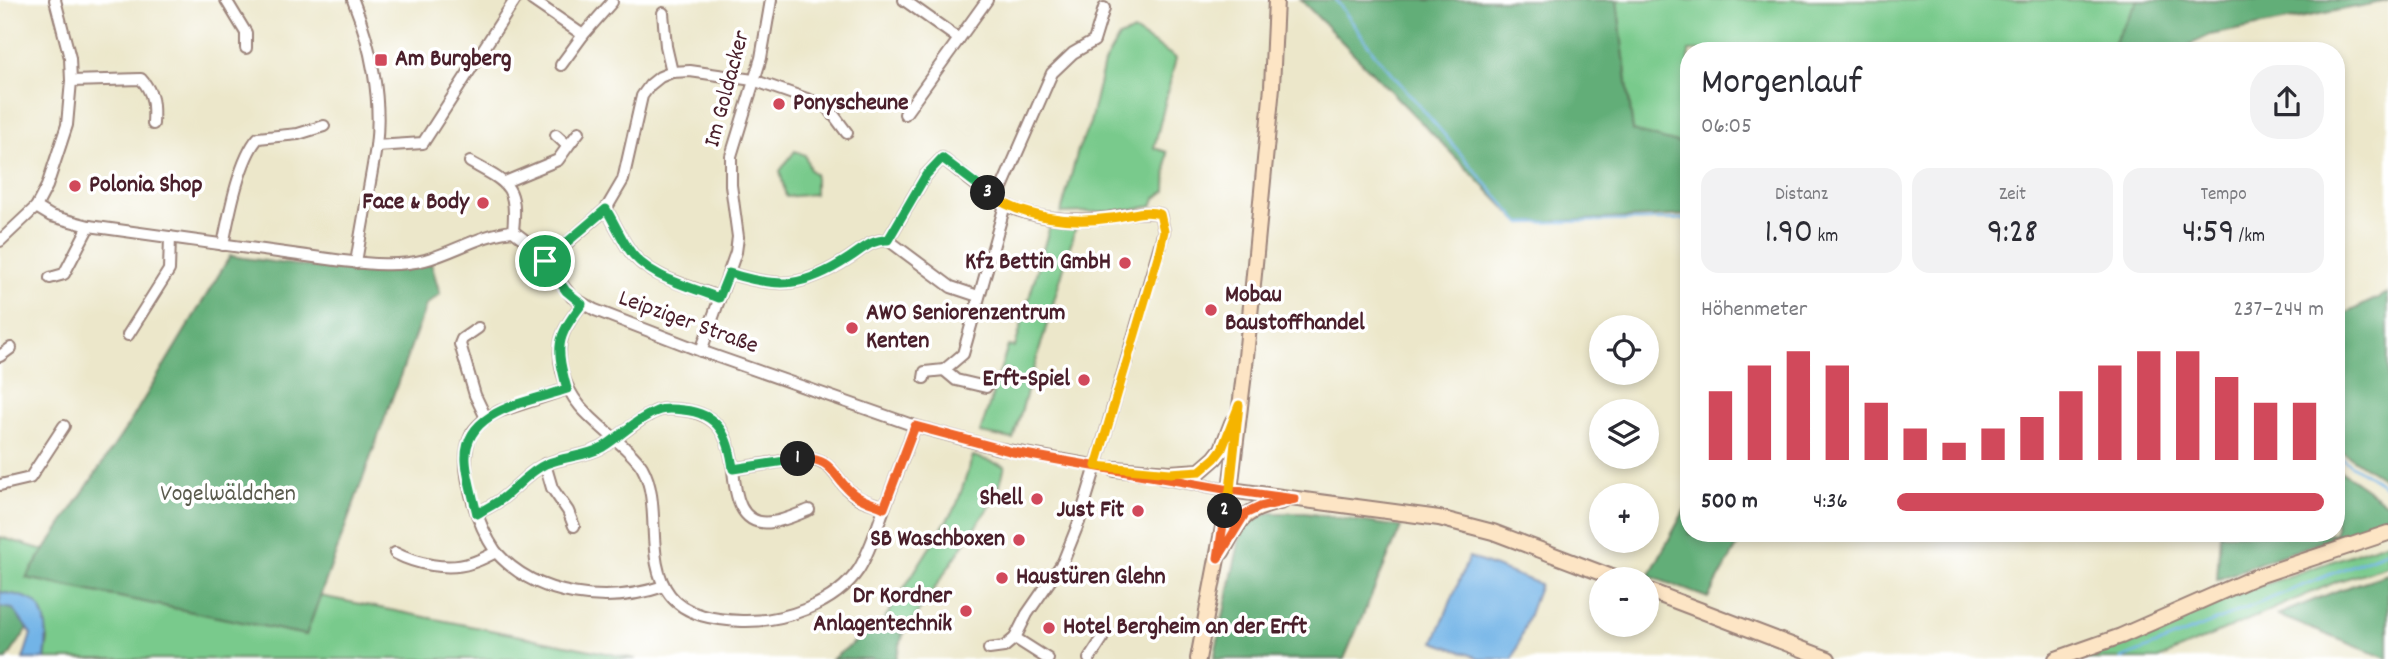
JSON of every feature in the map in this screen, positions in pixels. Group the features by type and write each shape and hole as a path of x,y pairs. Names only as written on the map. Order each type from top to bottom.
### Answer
{"street":[{"path":"0,241 36,207 47,186 67,125 70,58 55,0"},
{"path":"226,0 246,33 246,48"},
{"path":"352,0 362,24 372,63 376,110 376,146 356,263"},
{"path":"376,146 423,143 515,0"},
{"path":"532,0 583,34"},
{"name":"Im Goldacker","path":"701,351 729,273 738,237 731,185 731,156 761,58 771,0"},
{"path":"904,0 959,39"},
{"path":"905,114 987,0"},
{"path":"1198,659 1230,490 1246,357 1271,100 1276,0"},
{"path":"561,65 583,34 612,2"},
{"path":"924,377 925,372 944,370 963,354 1001,202 1052,73 1073,53 1094,41 1104,8"},
{"path":"663,13 672,72"},
{"path":"545,261 606,209 624,180 642,96 660,77 672,72 691,71 753,80 827,106 847,133"},
{"path":"71,81 141,79 149,88 154,104 153,124"},
{"path":"223,245 232,202 250,147 258,138 298,134 324,126"},
{"path":"505,182 558,160 579,132"},
{"path":"556,135 568,146"},
{"path":"888,240 926,175 942,158 1001,202 1035,215 1080,220 1111,218 1146,211 1160,214 1164,231 1159,253 1079,522 1062,562 1027,614 1015,638 1004,647 989,649"},
{"path":"36,207 51,216 89,226 223,245 356,263 424,261 481,237 513,231 513,203 505,182 470,162"},
{"path":"606,209 629,250 643,265 669,279 719,298"},
{"path":"50,278 64,274 89,226"},
{"name":"Leipziger Straße","path":"513,231 530,244 566,291 582,304 701,351 915,426 1004,450 1230,490"},
{"path":"128,335 169,270 170,237"},
{"path":"729,273 757,282 799,282 827,271 879,239 888,240 951,287 978,296"},
{"path":"582,304 563,332 558,347 567,389 586,413 641,466 649,484 658,568 664,586 674,600 696,614 715,619 760,620 811,607 826,600 858,571 874,539 915,426"},
{"path":"478,328 462,338 460,344 475,395 486,418"},
{"path":"0,356 10,348"},
{"path":"944,370 956,380 986,387"},
{"path":"567,389 500,411 475,428 466,450 468,475 485,535 496,552 514,570 532,582 575,592 616,597 664,586"},
{"path":"1115,469 1170,473 1200,471 1222,449 1239,405"},
{"path":"477,514 502,500 532,472 545,464 591,452 660,409 703,414 726,435 740,507 753,520 772,523 809,510"},
{"path":"0,485 30,478 64,426"},
{"path":"733,469 803,458 813,459 835,471 858,497 884,508"},
{"path":"545,464 552,488 568,511 574,527"},
{"path":"1230,490 1439,518 1493,532 1589,568"},
{"path":"1218,558 1245,514 1260,507 1295,499"},
{"path":"2056,659 2121,636 2255,577 2388,533"},
{"path":"395,553 411,560 448,567 471,564 496,552"},
{"path":"1659,595 1828,659"},
{"path":"1015,638 1048,659"},
{"path":"1089,659 1102,639"}],"green space":[{"path":"1301,0 1617,0 1633,131 1680,144 1680,215 1520,223"},
{"path":"1617,0 2138,0 2114,42 1680,42 1680,144 1633,132"},
{"path":"2138,0 2388,0 2210,35 2195,42 2114,42"},
{"path":"1134,31 1176,58 1154,148 1167,152 1166,191 1155,198 1152,206 1121,211 1061,213 1078,150 1090,123 1104,63 1119,37"},
{"path":"795,151 805,155 810,170 815,174 815,194 786,197 780,171"},
{"path":"1051,222 1077,223 1013,439 980,433 1008,346 1015,347"},
{"name":"Vogelwäldchen","path":"230,256 356,270 405,268 431,263 440,294 426,305 306,635 26,578 130,422"},
{"path":"2388,293 2388,482 2345,454 2345,314"},
{"path":"973,456 1005,466 997,495 903,635 884,620 957,504"},
{"path":"2345,474 2388,504 2388,520 2345,534"},
{"path":"1269,513 1305,513 1401,527 1344,659 1214,659 1243,524"},
{"path":"1680,519 1680,542 1740,542 1708,598 1659,580 1659,567 1654,567"},
{"path":"0,537 44,550 27,578 306,635 320,596 636,659 45,659 48,639 41,610 17,595 0,592"},
{"path":"2219,542 2322,542 2262,562 2217,580"},
{"path":"2388,542 2388,566 2338,581 2158,659 2086,659 2240,593"},
{"path":"2388,574 2388,659 2277,615 2339,590"},
{"path":"0,607 13,608 28,628 7,659 0,659"},
{"path":"884,620 903,635 896,659 832,659"}],"water":[{"path":"1469,557 1540,584 1513,659 1482,659 1434,642"},
{"path":"0,592 25,597 38,606 45,620 45,659 23,659 31,634 13,609 0,607"}],"waterway":[{"path":"1336,0 1375,54 1520,223 1680,219"},
{"path":"2345,461 2388,488"},
{"path":"2121,659 2388,551"}],"place":[{"name":"Am Burgberg","path":"381,60"},
{"name":"Ponyscheune","path":"779,104"},
{"name":"Polonia Shop","path":"75,186"},
{"name":"Face & Body","path":"483,203"},
{"name":"Kfz Bettin GmbH","path":"1125,263"},
{"name":"Mobau Baustoffhandel","path":"1211,310"},
{"name":"AWO Seniorenzentrum Kenten","path":"852,328"},
{"name":"Erft-Spiel","path":"1084,380"},
{"name":"Shell","path":"1037,499"},
{"name":"Just Fit","path":"1138,511"},
{"name":"SB Waschboxen","path":"1019,540"},
{"name":"Haustüren Glehn","path":"1002,578"},
{"name":"Dr Kordner Anlagentechnik","path":"966,611"},
{"name":"Hotel Bergheim an der Erft","path":"1049,628"}],"route":[{"path":"545,261 557,281 582,304 563,332 558,347 567,389 500,411 475,428 466,450 466,462 477,514 502,500 532,472 545,464 580,456 602,447 660,409 691,410 703,414 717,425 726,435 733,469 803,458 813,459 835,471 858,497 884,508 915,426 1013,452 1230,490 1295,499 1260,507 1245,514 1218,558 1230,490 1239,405 1222,449 1200,471 1170,473 1096,466 1159,253 1164,231 1160,214 1146,211 1111,218 1080,220 1035,215 1005,205 942,158 926,175 888,240 879,239 827,271 799,282 757,282 729,273 719,298 669,279 643,265 629,250 606,209 592,224 545,261"}]}
